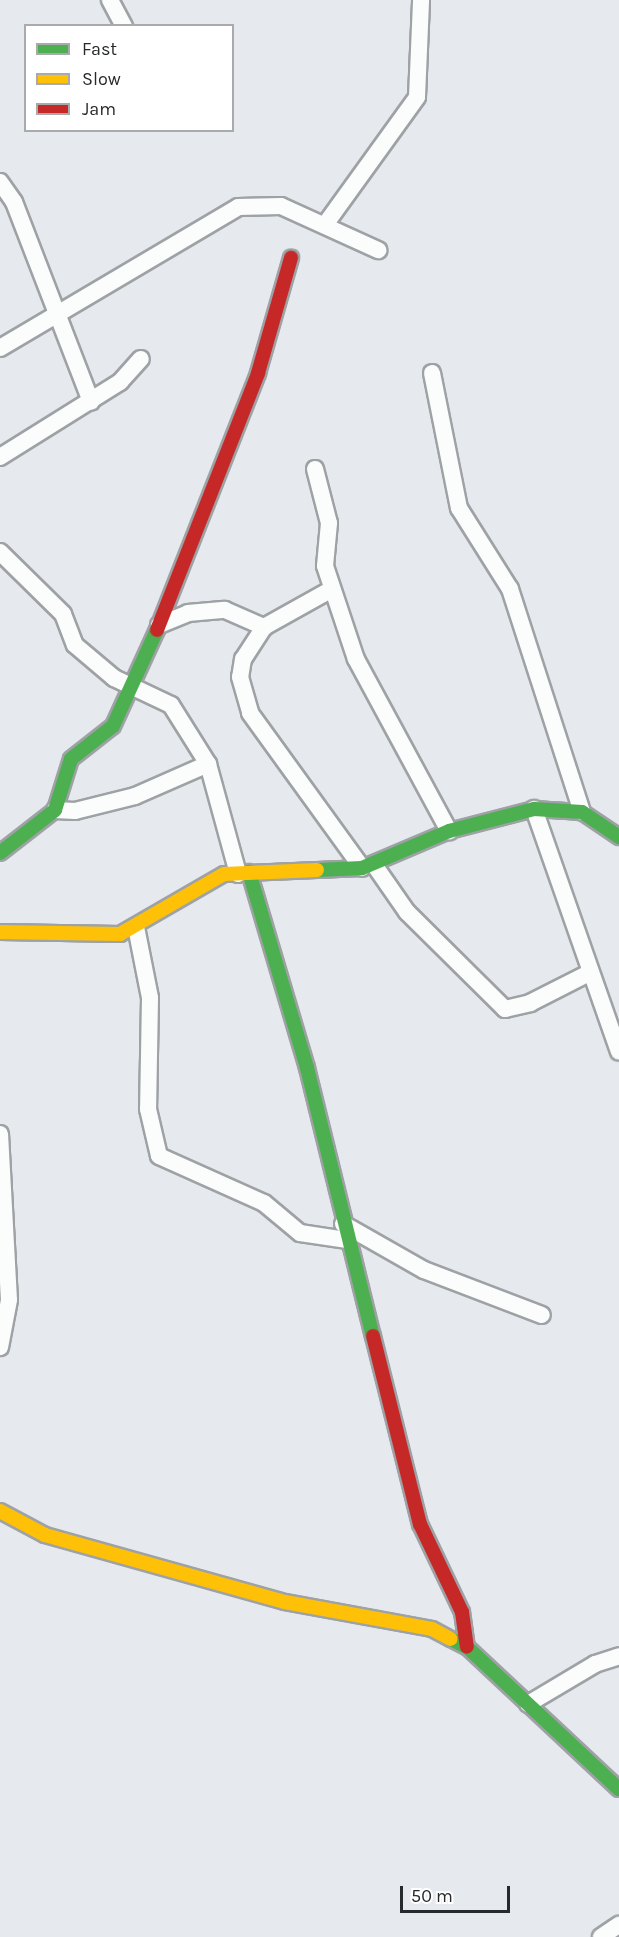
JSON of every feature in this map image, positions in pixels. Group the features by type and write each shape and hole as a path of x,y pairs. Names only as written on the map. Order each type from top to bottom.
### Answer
{"street":[{"path":"110,0 123,24"},
{"path":"327,222 417,98 422,0"},
{"path":"0,182 14,202 91,402"},
{"path":"0,348 238,207 280,206 327,222 378,250"},
{"path":"0,853 55,810 71,759 108,733 159,625 258,373 291,258"},
{"path":"0,457 91,402 141,359"},
{"path":"432,373 459,508 510,589 582,812"},
{"path":"315,469 329,523 324,560 362,673 449,831"},
{"path":"0,552 63,614 75,645 109,675 171,705 208,764 307,1068 345,1232 420,1524 462,1612 467,1647"},
{"path":"332,589 264,627 243,659 240,677 250,713 368,867 407,912 505,1009 530,1004 589,973"},
{"path":"159,625 188,613 225,610 264,627"},
{"path":"55,810 75,811 135,796 208,764"},
{"path":"534,809 589,973 619,1052"},
{"path":"0,932 103,936 136,927 204,882 243,873 368,867 449,831 534,809 582,812 619,837"},
{"path":"136,927 150,998 148,1109 159,1156 264,1203 300,1233 345,1232 424,1270 542,1315"},
{"path":"0,1134 9,1300 0,1347"},
{"path":"0,1511 45,1535 285,1602 405,1620 467,1647 619,1790"},
{"path":"528,1704 595,1664 619,1656"},
{"path":"602,1937 619,1925"}],"traffic: fast":[{"path":"0,853 55,810 71,759 113,726 157,630"},
{"path":"317,870 362,868 449,831 534,809 582,812 619,837"},
{"path":"249,872 307,1068 373,1336"},
{"path":"451,1639 467,1647 619,1789"}],"traffic: slow":[{"path":"0,932 120,934 224,874 317,870"},
{"path":"0,1511 45,1535 285,1602 432,1629 451,1639"}],"traffic: jam":[{"path":"157,630 258,373 291,258"},
{"path":"373,1336 420,1524 462,1612 467,1647"}]}
